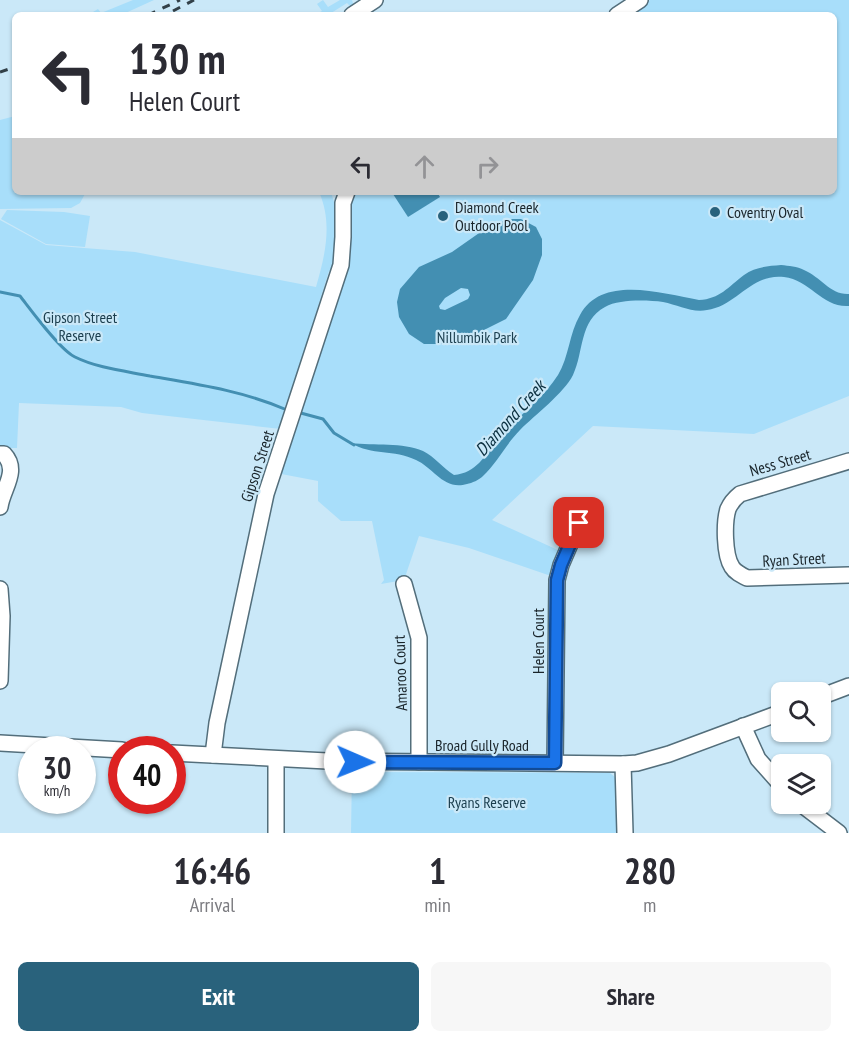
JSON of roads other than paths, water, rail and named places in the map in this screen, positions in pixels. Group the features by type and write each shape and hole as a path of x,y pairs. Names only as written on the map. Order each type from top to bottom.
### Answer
{"street":[{"path":"357,12 375,0"},
{"path":"622,12 640,0"},
{"name":"Gipson Street","path":"213,755 217,723 263,505 274,465 334,288 342,256 345,195"},
{"path":"0,454 8,457 11,471 9,482 0,499"},
{"name":"Ness Street","path":"741,575 732,568 727,550 728,510 734,498 748,490 849,461"},
{"name":"Helen Court","path":"555,763 557,580 579,523"},
{"name":"Ryan Street","path":"741,575 755,579 849,575"},
{"name":"Amaroo Court","path":"404,585 419,638 419,762"},
{"path":"0,589 2,616 0,681"},
{"path":"831,693 849,686"},
{"name":"Broad Gully Road","path":"186,754 276,759 623,764 661,757 771,716"},
{"path":"743,726 758,759 771,774"},
{"path":"0,743 108,749"},
{"path":"276,759 276,833"},
{"path":"623,764 625,833"},
{"path":"814,814 839,833"}],"waterway":[{"name":"Diamond Creek","path":"0,292 20,296 62,346 69,353 84,361 111,369 237,393 287,410"},
{"name":"Diamond Creek","path":"297,412 323,419 334,433 354,445"}],"railway":[{"path":"154,12 180,0"},
{"path":"173,11 194,0"},
{"path":"0,72 12,68"}],"place":[{"name":"Coventry Oval","path":"715,212"},
{"name":"Diamond Creek Outdoor Pool","path":"443,216"}],"park label":[{"name":"Gipson Street Reserve","path":"80,326"},
{"name":"Nillumbik Park","path":"477,337"},
{"name":"Ryans Reserve","path":"487,802"}]}
